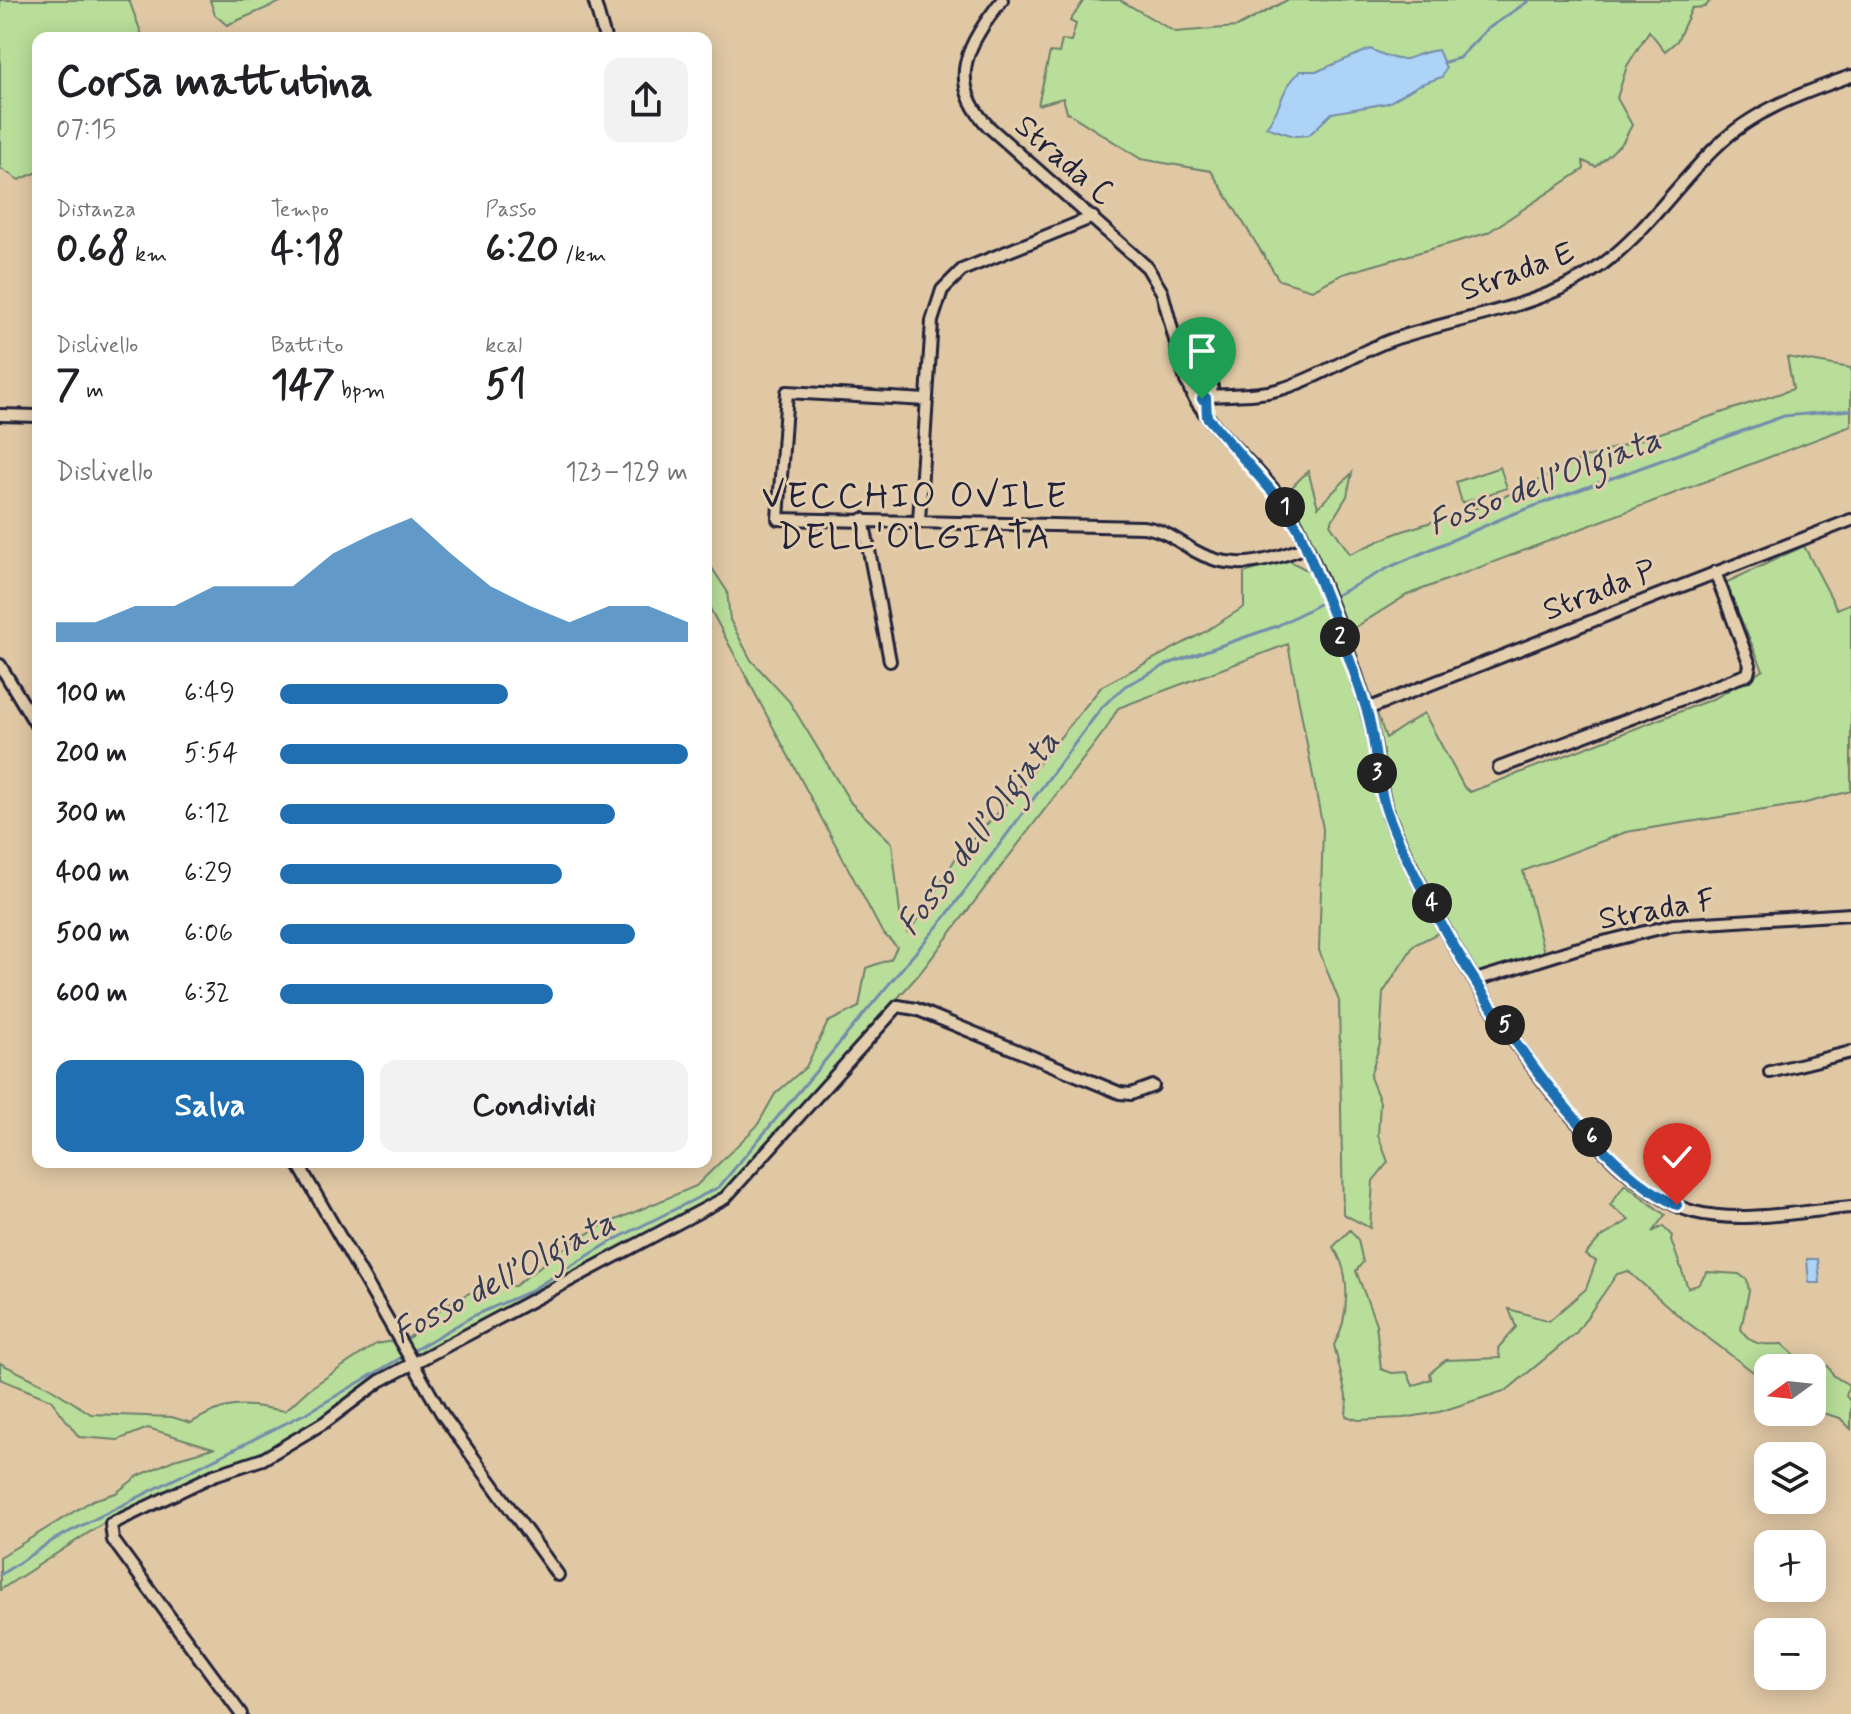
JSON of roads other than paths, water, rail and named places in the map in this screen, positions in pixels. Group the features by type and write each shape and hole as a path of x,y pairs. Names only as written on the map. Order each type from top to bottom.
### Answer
{"street":[{"path":"594,0 603,32"},
{"name":"Strada C","path":"1002,0 968,48 965,76 970,101 989,127 1133,252 1154,277 1192,393 1207,417 1283,504 1306,547 1367,709 1379,785 1389,817 1476,980 1564,1104 1616,1162 1659,1196 1684,1208 1714,1215 1851,1207"},
{"name":"Strada E","path":"1192,393 1207,397 1262,394 1295,385 1378,344 1529,300 1574,281 1633,239 1734,131 1783,102 1851,76"},
{"path":"919,520 933,311 946,284 962,270 1093,217"},
{"name":"Strada C","path":"1178,351 1207,379"},
{"path":"1192,393 1195,378 1207,379 1219,387 1241,394"},
{"path":"1207,379 1212,387 1207,397 1207,417"},
{"path":"926,400 787,392 778,519 1147,527 1226,565 1256,562 1306,547"},
{"path":"0,415 32,416"},
{"path":"863,519 890,661"},
{"name":"Strada P","path":"1367,709 1851,520"},
{"path":"1499,768 1748,674 1750,665 1715,572"},
{"path":"0,665 32,718"},
{"name":"Strada F","path":"1476,980 1575,949 1673,925 1851,914"},
{"path":"241,1714 113,1540 111,1524 214,1475 263,1459 325,1422 410,1358 725,1198 898,1006 916,1009 1120,1093 1131,1094 1153,1086"},
{"path":"1770,1072 1851,1052"},
{"path":"300,1168 442,1414 558,1575"}],"water":[{"path":"1370,49 1401,59 1438,50 1446,68 1442,77 1419,85 1388,103 1332,113 1309,135 1294,136 1266,127 1288,85 1301,71 1318,71"},
{"path":"1807,1259 1818,1259 1820,1283 1809,1283"}],"waterway":[{"path":"1445,62 1459,58 1486,30 1530,0"},
{"name":"Fosso dell’Olgiata","path":"411,1352 473,1316 528,1292 614,1240 719,1187 946,916 1102,707 1125,686 1168,664 1277,626 1392,566 1510,515 1784,416 1851,410"},
{"path":"0,1575 55,1539 312,1410 404,1356"}],"district":[{"name":"VECCHIO OVILE DELL'OLGIATA","path":"915,514"}]}
